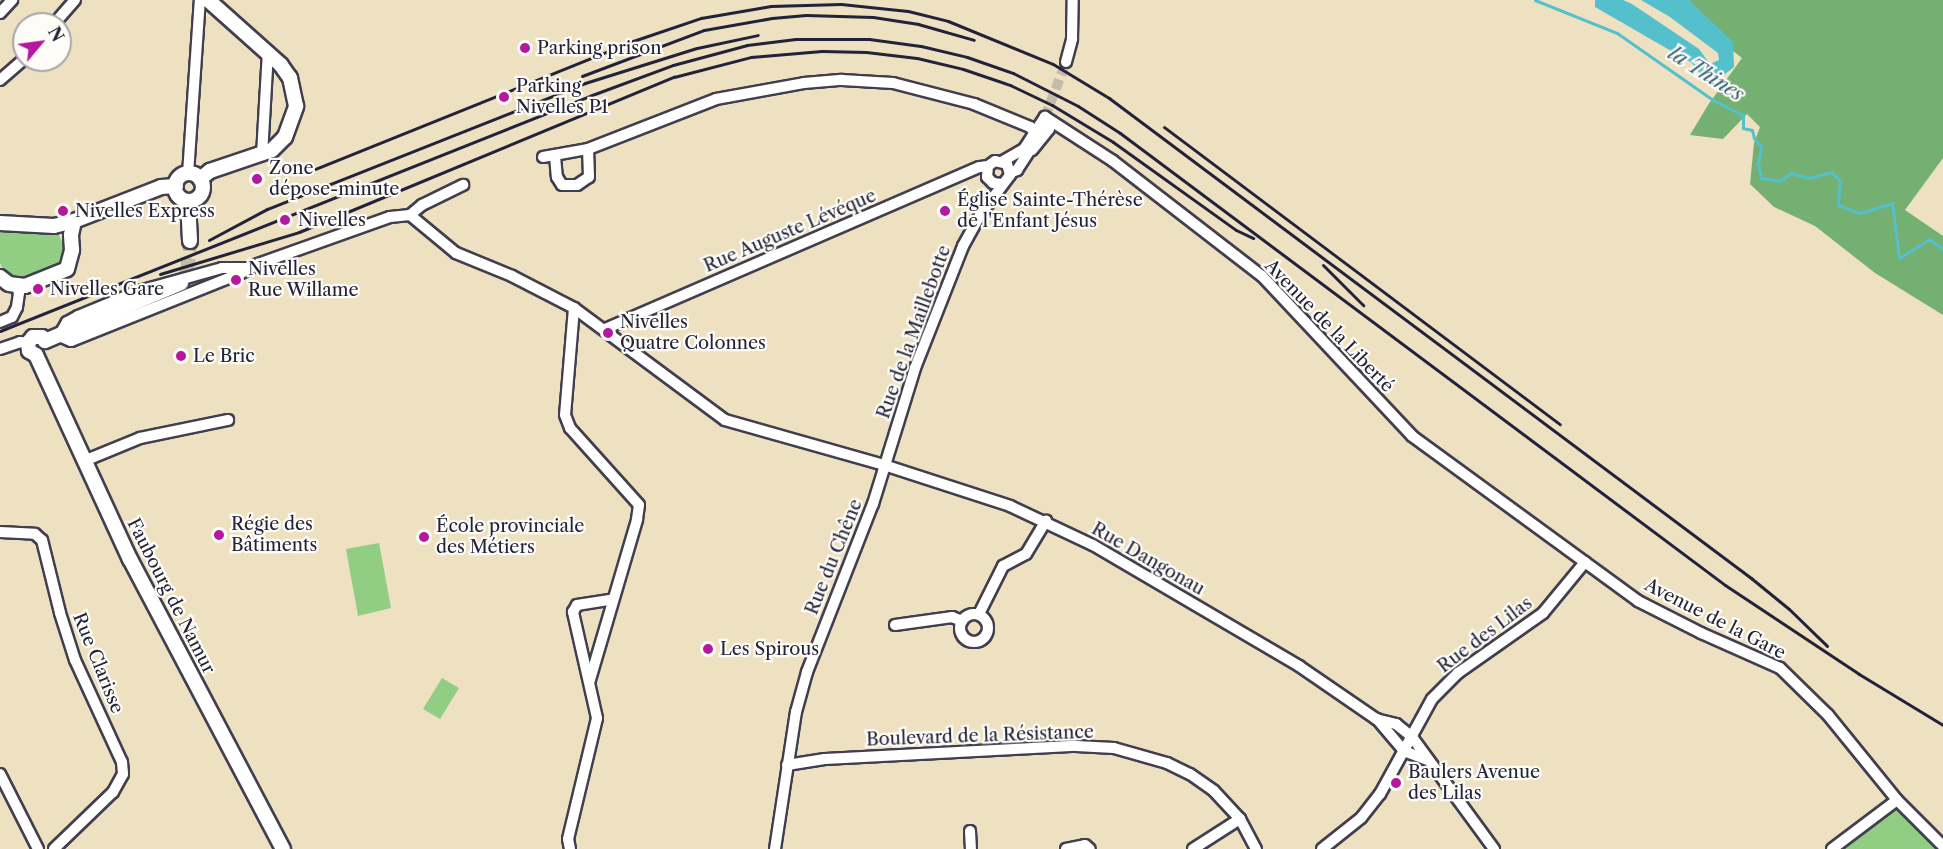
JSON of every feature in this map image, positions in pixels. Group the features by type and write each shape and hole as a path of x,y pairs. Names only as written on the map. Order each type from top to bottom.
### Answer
{"street":[{"path":"0,13 12,0"},
{"path":"64,12 75,0"},
{"path":"188,201 201,194 202,184 194,176 200,0"},
{"path":"188,201 179,196 176,186 180,177 194,176 262,155 285,137 296,106 290,78 268,52 208,0"},
{"path":"1066,62 1072,39 1073,0"},
{"path":"262,155 268,52"},
{"path":"0,80 12,70"},
{"path":"543,157 588,149 716,99 804,83 842,80 893,84 974,104 1030,127 1038,137 1026,158"},
{"path":"1003,161 1010,167 1009,179 1002,184 990,180 987,174 988,166 995,161 1003,161 1024,149 1045,117"},
{"path":"1011,173 1017,170 1049,129 1045,117"},
{"name":"Avenue de la Liberté","path":"1045,117 1113,161 1262,276 1413,435 1585,562"},
{"path":"555,156 557,177 562,185 577,185 589,177 588,149"},
{"name":"Rue Auguste Lévéque","path":"605,328 980,167 988,166"},
{"name":"Rue de la Maillebotte","path":"884,465 915,368 963,246 980,215 1002,184"},
{"path":"52,338 71,341 241,273 247,268 390,217 410,215 422,205 463,185"},
{"path":"0,223 73,228 161,187 176,186"},
{"path":"188,201 190,241"},
{"name":"Rue Dangonau","path":"410,215 456,253 512,276 574,308 605,328 725,420 884,465 1010,506 1093,545 1299,666 1376,719 1404,752"},
{"path":"0,277 16,286 25,286 67,269 72,250 73,228"},
{"path":"0,349 20,342 32,349 45,351 52,338 67,322 78,316 154,286 236,266 247,268"},
{"path":"200,274 207,286"},
{"path":"52,338 181,283"},
{"path":"0,322 12,316 17,307 19,294 16,286"},
{"path":"574,308 565,416 570,428 639,505 590,680"},
{"name":"Faubourg de Namur","path":"32,349 130,559 283,849"},
{"path":"84,461 140,438 228,420"},
{"name":"Rue du Chêne","path":"787,765 807,672 862,535 884,465"},
{"path":"979,614 1004,566 1026,554 1046,522"},
{"name":"Rue Clarisse","path":"0,532 35,534 42,540 60,613 75,660 122,762 123,774 120,784 54,849"},
{"name":"Rue des Lilas","path":"1322,849 1368,810 1404,752 1432,699 1458,673 1543,613 1585,562"},
{"name":"Avenue de la Gare","path":"1585,562 1638,601 1701,633 1780,668 1828,715 1897,800 1943,846"},
{"path":"570,849 568,839 597,718 573,612 578,605 613,599"},
{"path":"979,614 986,619 988,630 978,641 964,638 960,630 962,621 970,615 979,614"},
{"path":"896,625 952,617 962,621"},
{"name":"Rue Dangonau","path":"1376,719 1395,724 1412,737"},
{"path":"1412,737 1494,849"},
{"name":"Boulevard de la Résistance","path":"787,765 825,759 1076,746 1114,748 1146,755 1190,774 1218,795 1240,819 1256,849"},
{"path":"1404,752 1428,759"},
{"path":"776,849 787,765"},
{"path":"0,774 38,849"},
{"path":"1832,849 1897,800"},
{"path":"1192,849 1240,819"},
{"path":"970,831 971,849"},
{"path":"1066,849 1085,845 1090,849"}],"green space":[{"path":"1677,0 1943,0 1943,158 1905,210 1943,236 1943,315 1875,273 1815,226 1774,207 1750,184 1754,143 1760,127 1747,114 1723,139 1690,135 1708,105 1742,58 1710,33"},
{"path":"0,227 58,233 66,251 60,264 14,282 7,279 0,263"},
{"path":"379,543 391,608 358,616 346,549"},
{"path":"442,678 459,688 440,719 423,709"},
{"path":"1897,807 1940,849 1839,849 1889,812"}],"water":[{"path":"1595,0 1623,0 1632,4 1699,49 1710,64 1719,60 1718,53 1670,17 1641,0 1689,0 1733,42 1734,67 1715,82 1701,75 1692,63 1595,7"}],"waterway":[{"name":"la Thines","path":"1535,0 1617,33 1713,100 1743,115 1743,128 1752,130 1754,138 1761,147 1758,164 1761,178 1779,181 1791,173 1809,178 1831,172 1840,181 1838,205 1860,213 1892,203 1899,258 1929,239 1943,249"}],"tunnel":[{"path":"1045,117 1066,62"},
{"path":"181,283 187,272 190,241"}],"railway":[{"path":"305,173 633,41 701,18 771,6 841,4 908,11 948,21 1053,64 1109,98 1751,578 1789,609 1827,646"},
{"path":"582,76 704,30 772,18 806,15 873,17 918,24 974,40"},
{"path":"209,240 267,209 585,83 697,48 758,35"},
{"path":"0,331 592,95 673,65 747,45 796,39 869,39 921,46 967,57 1013,73 1078,106 1120,133 1725,585 1859,674 1943,725"},
{"path":"160,274 299,232 674,77 751,57 822,51 866,52 917,58 963,69 1010,85 1052,105 1113,142 1236,230 1253,238"},
{"path":"1164,127 1560,424"},
{"path":"1323,265 1363,305"}],"place":[{"name":"Parking prison","path":"525,48"},
{"name":"Parking Nivelles P1","path":"504,97"},
{"name":"Zone dépose-minute","path":"257,179"},
{"name":"Nivelles Express","path":"63,211"},
{"name":"Église Sainte-Thérèse de l'Enfant Jésus","path":"945,211"},
{"name":"Nivelles","path":"285,220"},
{"name":"Nivelles Rue Willame","path":"236,280"},
{"name":"Nivelles Gare","path":"38,289"},
{"name":"Nivelles Quatre Colonnes","path":"608,333"},
{"name":"Le Bric","path":"181,356"},
{"name":"Régie des Bâtiments","path":"219,535"},
{"name":"École provinciale des Métiers","path":"424,537"},
{"name":"Les Spirous","path":"708,649"},
{"name":"Baulers Avenue des Lilas","path":"1396,783"}]}
